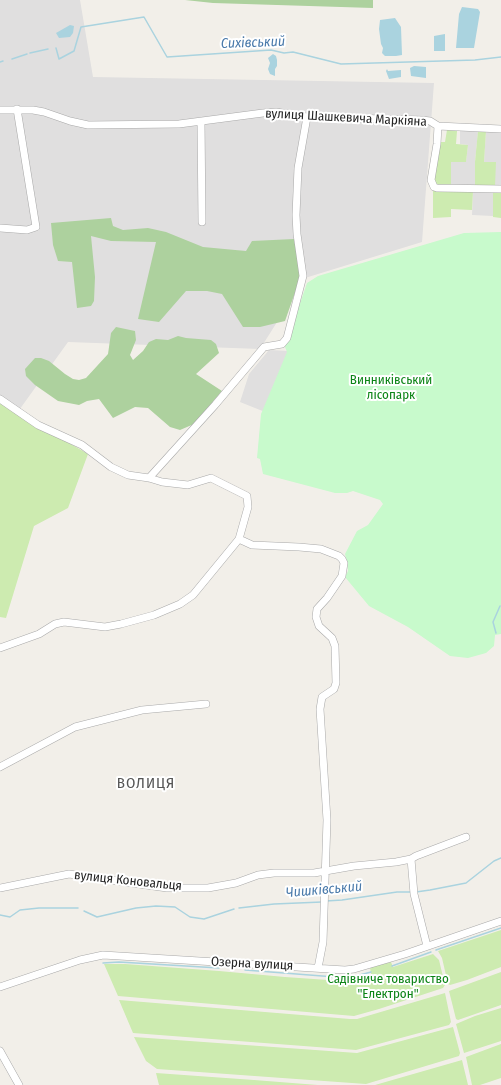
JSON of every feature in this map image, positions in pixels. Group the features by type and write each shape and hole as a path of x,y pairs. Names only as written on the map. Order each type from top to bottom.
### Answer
{"street":[{"name":"вулиця Шашкевича Маркіяна","path":"0,110 17,109 44,112 60,116 70,121 88,125 180,124 263,113 288,114 307,117 422,120 430,121 438,126 501,129"},
{"path":"0,228 27,230 36,227 17,109"},
{"path":"149,478 215,405 264,347 282,344 286,338 303,276 296,215 298,168 307,117"},
{"path":"201,122 202,222"},
{"path":"438,126 437,144 431,180 434,187 501,189"},
{"path":"0,399 38,425 82,445 110,467 128,475 149,478 162,482 188,484 211,478 247,496 248,507 239,539 193,595 180,604 154,615 122,624 104,627 64,622 55,624 39,634 0,648"},
{"path":"239,539 252,545 299,547 321,550 339,556 342,558 344,563 342,576 327,598 317,609 316,617 319,626 332,638 335,646 336,686 322,697 320,709 328,820 323,942 318,968"},
{"path":"0,767 75,727 142,710 206,704"},
{"name":"вулиця Коновальця","path":"0,888 69,874 166,888 208,888 236,883 258,875 274,873 314,873 354,866 396,862 411,859 466,837"},
{"path":"411,859 414,894 427,946"},
{"name":"Озерна вулиця","path":"0,987 80,960 103,955 345,970 354,969 501,921"},
{"path":"0,1051 20,1085"}],"shaded area":[{"path":"0,0 80,0 93,77 434,83 422,242 305,278 260,349 68,342 12,420 0,416"},
{"path":"460,131 478,131 475,162 475,186 451,186 451,161 466,162 468,145 460,144"},
{"path":"486,131 501,132 501,186 495,186 484,162"},
{"path":"473,191 493,191 493,216 472,215"},
{"path":"269,350 289,351 270,414 240,402 249,374"}],"green space":[{"path":"185,0 373,0 373,8 213,3"},
{"path":"447,130 457,131 456,144 468,145 466,162 451,162 451,186 438,186 434,182 440,142 445,142"},
{"path":"478,131 486,131 484,162 496,162 495,186 475,186 475,162"},
{"path":"433,191 473,191 472,210 451,209 451,217 433,218"},
{"path":"493,191 501,191 501,218 493,217"},
{"path":"111,218 113,226 123,230 148,228 166,232 203,247 246,251 252,241 294,239 300,272 298,284 285,321 260,327 243,327 222,294 207,291 186,291 159,322 138,319 156,242 111,241 91,236 95,277 94,301 91,306 77,308 72,262 58,261 53,245 51,223"},
{"name":"Винниківський лісопарк","path":"501,232 501,634 495,635 494,646 486,653 468,658 450,656 408,627 369,606 345,577 348,571 345,554 357,531 368,525 383,504 380,500 353,491 347,493 335,493 263,474 260,459 257,458 261,414 287,352 285,347 307,283 318,276 464,233"},
{"path":"116,327 135,331 136,340 130,355 133,360 143,351 149,342 156,339 168,340 178,336 211,340 216,344 219,353 196,374 222,391 194,424 180,430 170,427 148,408 135,407 113,418 99,399 87,401 79,405 58,401 35,385 26,376 25,369 35,358 41,358 49,361 73,379 79,380 86,378 108,354 111,333"},
{"path":"0,403 88,454 68,508 34,526 6,618 0,617"},
{"name":"Садівниче товариство \"Електрон\"","path":"501,930 501,967 467,980 450,985 448,984 442,958 438,951"},
{"name":"Садівниче товариство \"Електрон\"","path":"433,954 439,960 445,985 443,988 354,1016 118,996 104,964 125,964 328,980 348,979 371,974 370,967 391,962 393,967"},
{"name":"Садівниче товариство \"Електрон\"","path":"501,972 501,1005 458,1020 456,1019 449,991"},
{"name":"Садівниче товариство \"Електрон\"","path":"445,993 451,1022 449,1025 356,1050 133,1033 119,1000 357,1019"},
{"name":"Садівниче товариство \"Електрон\"","path":"501,1008 501,1041 464,1053 456,1024"},
{"name":"Садівниче товариство \"Електрон\"","path":"453,1027 460,1053 459,1056 366,1084 157,1069 146,1061 134,1037 357,1053"},
{"path":"501,1044 501,1078 480,1085 472,1085 466,1057"},
{"path":"462,1060 468,1085 375,1085"},
{"path":"156,1073 254,1080 318,1085 159,1085"}],"water":[{"path":"462,7 478,9 480,12 474,48 456,48 459,14"},
{"path":"395,18 401,27 402,55 385,56 382,53 383,48 379,29 380,20"},
{"path":"70,25 74,26 73,33 70,37 59,38 56,33"},
{"path":"445,34 445,51 434,51 434,36"},
{"path":"273,54 276,56 277,60 275,76 270,74 268,69 270,63 268,58"},
{"path":"414,66 426,67 426,78 411,76 410,68"},
{"path":"387,69 388,71 401,70 401,77 389,79 386,71"}],"waterway":[{"name":"Сихівський","path":"56,48 59,59 74,51 81,27 144,17 167,57 271,50 284,53 293,52 341,64 475,60 501,57"},
{"name":"Сихівський","path":"30,53 48,49"},
{"name":"Сихівський","path":"12,59 27,54"},
{"path":"496,633 493,622 500,606"},
{"name":"Чишківський","path":"416,892 466,883 494,861 501,858"},
{"name":"Чишківський","path":"326,901 397,892 411,892"},
{"name":"Чишківський","path":"239,908 274,904 322,902"},
{"name":"Чишківський","path":"84,911 97,917 136,908 156,906 175,907 190,917 204,919 234,909"},
{"name":"Чишківський","path":"0,915 10,917 20,910 39,908 78,908"},
{"path":"436,950 501,928"},
{"path":"392,966 431,952"},
{"path":"103,963 119,962 219,968"},
{"path":"245,970 348,978 371,972"}],"district":[{"name":"ВОЛИЦЯ","path":"146,784"}]}
